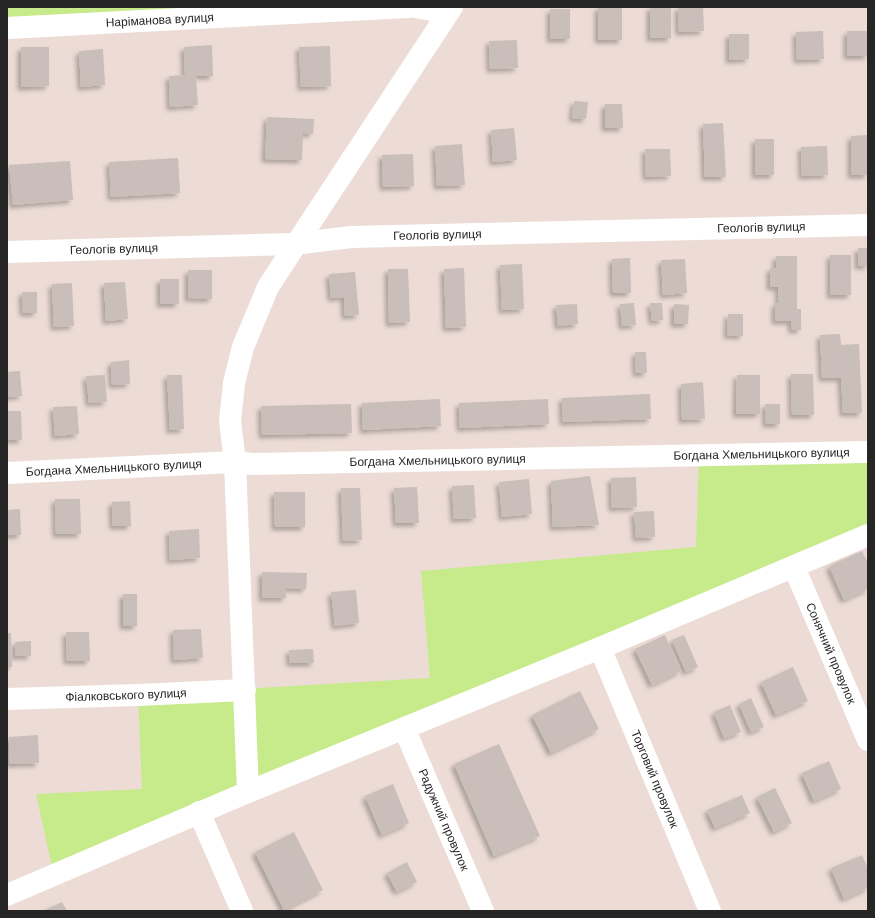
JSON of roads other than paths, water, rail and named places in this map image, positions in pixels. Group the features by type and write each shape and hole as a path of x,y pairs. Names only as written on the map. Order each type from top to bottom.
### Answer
{"street":[{"name":"Наріманова вулиця","path":"7,28 408,7"},
{"path":"248,792 235,462 230,421 234,383 244,347 268,287 294,244 450,10 415,7"},
{"name":"Геологів вулиця","path":"7,252 294,244 351,237 868,225"},
{"name":"Богдана Хмельницького вулиця","path":"7,473 235,462 253,464 868,452"},
{"path":"7,895 200,812 600,648 868,535"},
{"name":"Сонячний провулок","path":"794,567 868,740"},
{"name":"Торговий провулок","path":"600,648 710,911"},
{"name":"Фіалковського вулиця","path":"7,699 245,690"},
{"name":"Радужний провулок","path":"404,728 483,911"},
{"path":"200,812 242,911"}]}
